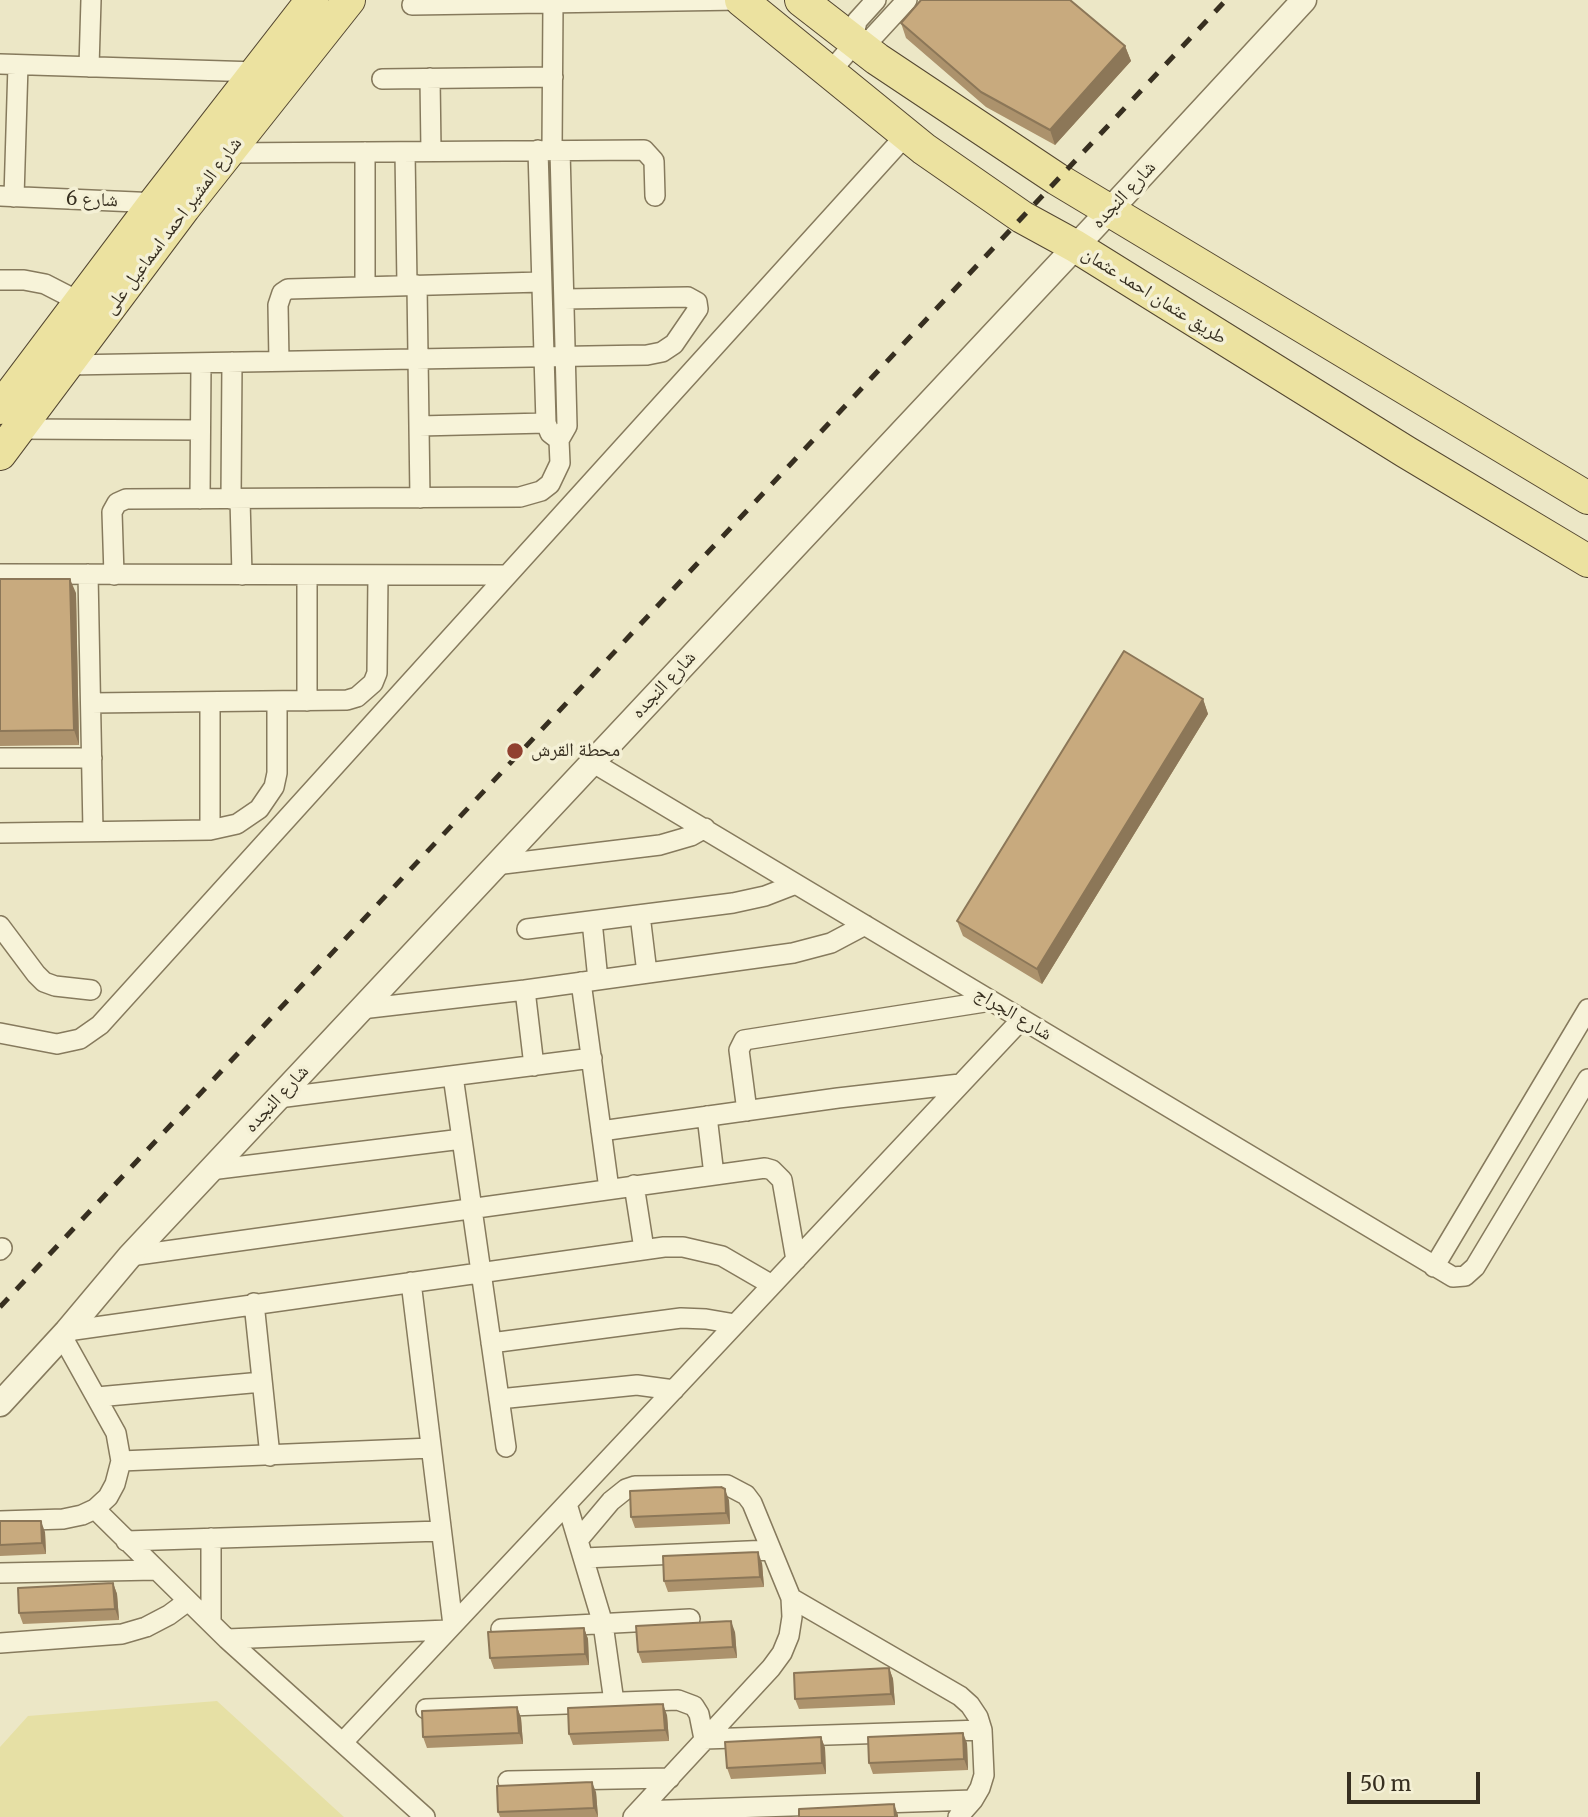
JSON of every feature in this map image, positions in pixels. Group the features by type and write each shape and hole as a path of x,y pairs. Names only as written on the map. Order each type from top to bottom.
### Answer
{"main road":[{"name":"شارع المشير احمد اسماعيل على","path":"9,401 68,365 257,72 312,0"},
{"name":"شارع المشير احمد اسماعيل على","path":"0,454 9,401 80,302 170,205 227,153 349,0"},
{"name":"طريق عثمان احمد عثمان","path":"741,0 915,142 1022,217 1074,246 1406,452 1588,561"},
{"path":"801,0 866,51 1109,211 1588,498"},
{"path":"866,51 860,72 862,80 916,123 920,131 915,142"}],"street":[{"path":"89,67 91,0"},
{"path":"412,5 528,1 552,3 741,0"},
{"path":"866,51 854,35 857,21 876,0"},
{"path":"830,72 866,51 871,39 907,0"},
{"name":"شارع النجده","path":"0,1404 130,1256 1304,0"},
{"path":"552,3 550,150 541,282 546,423 550,433 559,440"},
{"path":"7,196 9,65 257,72"},
{"path":"382,79 552,77"},
{"path":"430,78 431,151"},
{"path":"0,1053 8,1035 45,1043 69,1042 80,1039 100,1025 697,363 915,142"},
{"path":"114,575 112,517 117,503 126,499 531,496 550,484 560,463 559,440 567,426 564,299 550,150"},
{"path":"227,153 638,150 648,153 654,161 656,196"},
{"path":"365,152 365,286"},
{"path":"405,152 418,359 420,498"},
{"name":"شارع 6","path":"7,196 170,205"},
{"path":"0,279 45,284 80,302"},
{"path":"279,361 278,305 282,293 294,287 541,282"},
{"path":"68,365 654,355 674,344 698,312 697,302 691,298 564,299"},
{"path":"674,344 697,363"},
{"path":"232,362 235,499 242,575"},
{"path":"200,499 201,363"},
{"path":"9,401 200,430"},
{"path":"419,426 546,423"},
{"path":"0,574 507,575"},
{"path":"88,574 93,831"},
{"path":"307,575 307,701"},
{"path":"90,703 307,701 347,700 357,697 373,683 379,663 379,575"},
{"path":"0,833 210,830 248,818 259,809 274,787 277,773 277,701"},
{"path":"210,702 210,830"},
{"path":"0,758 92,758"},
{"name":"شارع الجراج","path":"592,762 1453,1278 1471,1272 1588,1079"},
{"path":"495,865 660,845 691,836 705,828"},
{"path":"527,929 749,900 796,884"},
{"path":"639,915 647,973"},
{"path":"592,921 592,1058 609,1189"},
{"path":"361,1009 590,981 813,949 840,940 865,925"},
{"path":"0,926 44,982 55,986 91,989"},
{"path":"525,989 534,1066"},
{"path":"747,1111 739,1050 744,1040 991,1001"},
{"path":"1434,1267 1588,1009"},
{"path":"343,1742 1021,1020"},
{"path":"278,1098 592,1058"},
{"path":"453,1076 506,1447"},
{"path":"601,1131 960,1084"},
{"path":"707,1116 714,1175"},
{"path":"210,1170 462,1139"},
{"path":"130,1256 765,1168 782,1180 796,1260"},
{"path":"634,1185 644,1249"},
{"path":"0,1521 63,1519 95,1509 108,1497 116,1484 121,1461 116,1433 64,1334 254,1303 644,1249 683,1247 722,1256 772,1284"},
{"path":"411,1282 450,1627"},
{"path":"254,1303 270,1456"},
{"path":"491,1343 681,1318 735,1324"},
{"path":"97,1396 262,1382"},
{"path":"499,1399 637,1385 674,1390"},
{"path":"121,1461 431,1448"},
{"path":"579,1539 611,1501 626,1489 635,1486 727,1485 746,1494 752,1503 792,1598 791,1626 782,1653 636,1814"},
{"path":"567,1504 603,1623 614,1702"},
{"path":"95,1509 227,1639 425,1817"},
{"path":"126,1541 441,1531"},
{"path":"211,1538 211,1623"},
{"path":"584,1558 771,1550"},
{"path":"0,1573 156,1570"},
{"path":"792,1598 960,1696 970,1705 982,1730 984,1774 973,1800 958,1817"},
{"path":"0,1643 122,1634 146,1627 188,1601"},
{"path":"501,1629 690,1619"},
{"path":"227,1639 450,1627"},
{"path":"426,1709 678,1700 694,1706 699,1714 704,1739"},
{"path":"704,1739 982,1730"},
{"path":"508,1781 670,1777"},
{"path":"636,1814 973,1800"}],"sand":[{"path":"217,1701 344,1817 0,1817 0,1747 28,1716"}],"building":[{"path":"921,0 1070,0 1125,46 1050,130 981,92 901,23"},
{"path":"0,579 70,579 74,730 0,731"},
{"path":"1124,651 1203,699 1037,969 957,921"},
{"path":"725,1489 726,1513 631,1517 630,1491"},
{"path":"0,1521 41,1521 42,1543 0,1545"},
{"path":"758,1552 760,1577 664,1581 663,1556"},
{"path":"113,1583 115,1609 19,1613 18,1588"},
{"path":"731,1621 733,1647 638,1652 636,1626"},
{"path":"584,1628 585,1654 490,1658 488,1632"},
{"path":"889,1668 891,1694 795,1699 794,1673"},
{"path":"663,1704 665,1730 569,1734 568,1708"},
{"path":"517,1707 519,1733 423,1737 422,1711"},
{"path":"963,1733 964,1759 869,1763 868,1737"},
{"path":"821,1737 822,1763 727,1768 725,1742"},
{"path":"592,1782 594,1808 498,1812 497,1786"},
{"path":"894,1804 895,1817 799,1817 799,1809"}],"railway":[{"path":"0,1307 1226,0"}],"place":[{"name":"محطة القرش","path":"515,751"}]}
